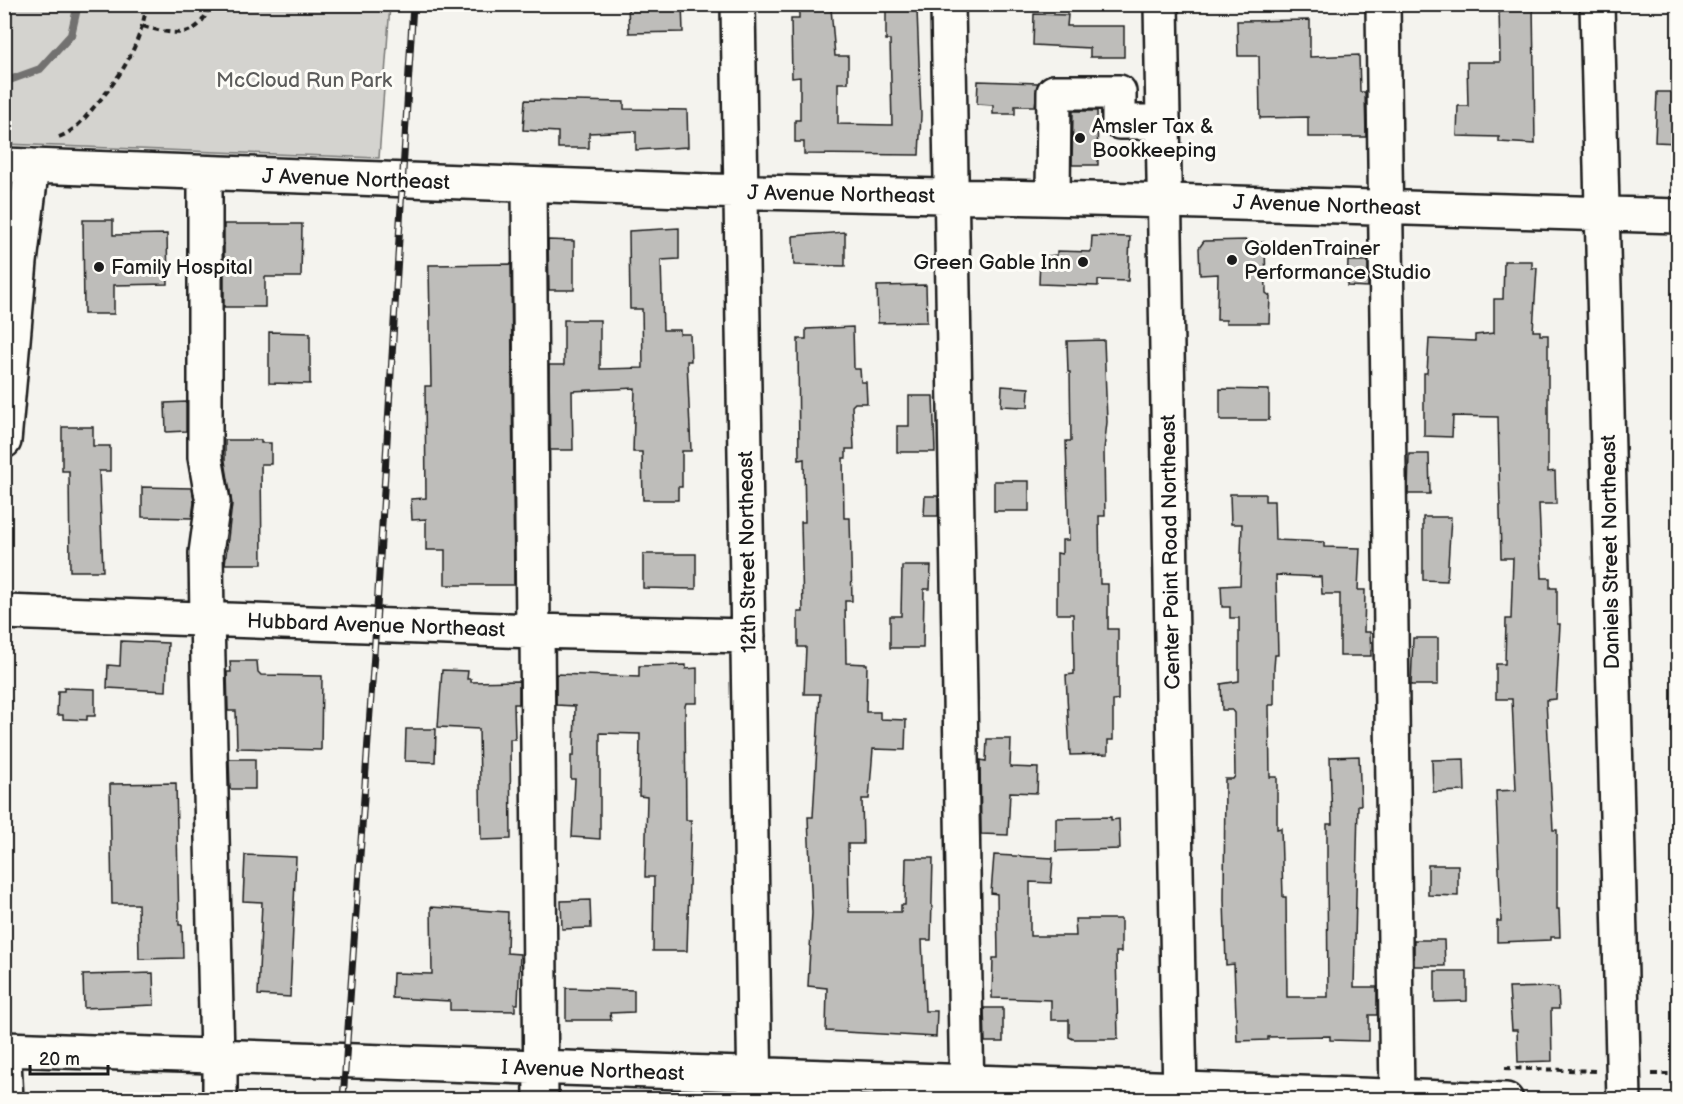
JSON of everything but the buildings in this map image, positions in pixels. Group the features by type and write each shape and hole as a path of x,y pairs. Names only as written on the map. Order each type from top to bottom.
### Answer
{"street":[{"name":"12th Street Northeast","path":"738,4 755,1088"},
{"path":"948,4 967,1091"},
{"name":"Center Point Road Northeast","path":"1161,4 1180,1094"},
{"path":"1383,4 1397,1098"},
{"name":"Daniels Street Northeast","path":"1597,4 1624,1100"},
{"path":"1053,198 1054,92 1119,92 1119,122 1163,122"},
{"name":"J Avenue Northeast","path":"18,165 529,185 1678,216"},
{"path":"4,441 20,262 18,165"},
{"path":"205,173 206,456 213,502 206,553 207,618 220,1100"},
{"path":"529,185 541,1084"},
{"name":"Hubbard Avenue Northeast","path":"4,612 535,632 748,636"},
{"name":"I Avenue Northeast","path":"4,1049 218,1057 541,1084 1506,1100"},
{"path":"4,1060 6,1100"}],"path":[{"path":"53,137 68,133 80,124 127,65 143,26 147,4"},
{"path":"143,26 173,33 192,30 206,18 210,4"},
{"path":"1648,1074 1678,1074"}],"green space":[{"name":"McCloud Run Park","path":"5,4 390,5 379,158 5,144"}],"waterway":[{"path":"4,82 40,69 71,35 78,4"}],"railway":[{"path":"343,1100 376,625 413,4"}],"place":[{"name":"Amsler Tax & Bookkeeping","path":"1080,138"},
{"name":"GoldenTrainer Performance Studio","path":"1232,260"},
{"name":"Green Gable Inn","path":"1083,262"},
{"name":"Family Hospital","path":"99,267"}]}
